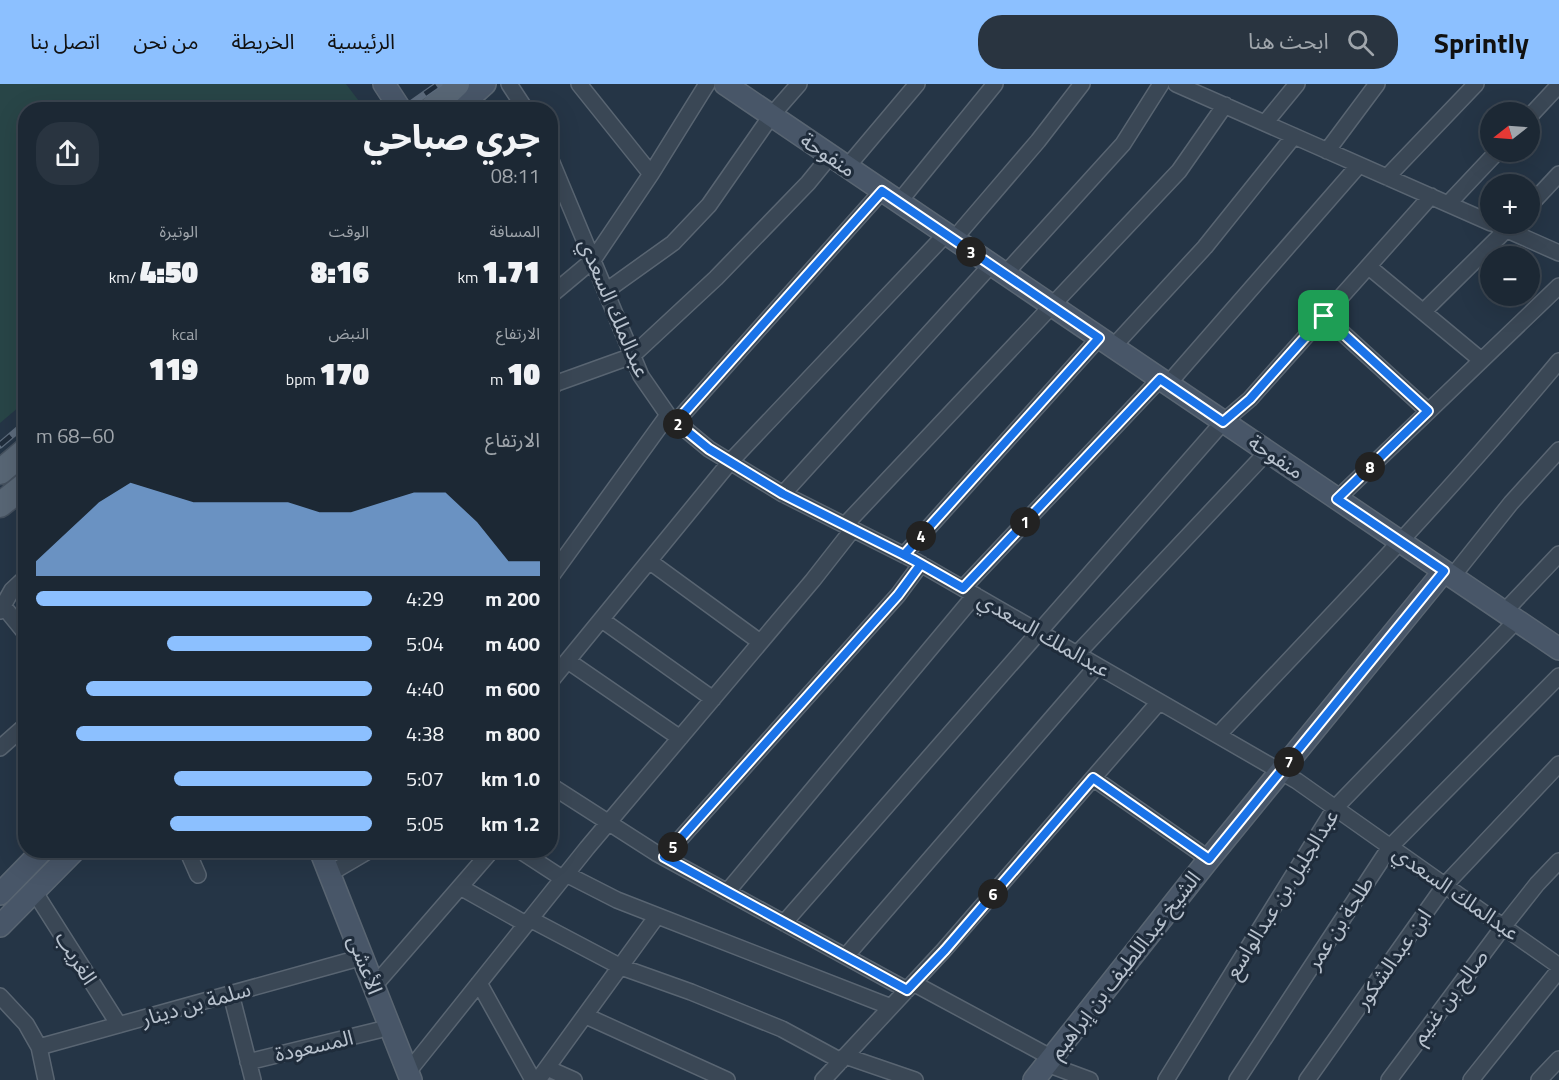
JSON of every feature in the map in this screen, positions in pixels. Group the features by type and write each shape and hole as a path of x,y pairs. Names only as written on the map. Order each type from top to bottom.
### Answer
{"main road":[{"path":"438,102 457,84"},
{"path":"458,102 473,84"},
{"path":"0,472 18,457"},
{"path":"0,505 18,490"}],"street":[{"path":"384,84 396,102"},
{"path":"465,102 485,84"},
{"path":"509,84 521,102"},
{"path":"579,84 651,174"},
{"path":"558,289 593,261 651,174 706,84"},
{"name":"منفوحة","path":"725,84 1559,649"},
{"path":"606,291 673,243 709,205 771,116 799,84"},
{"path":"558,383 632,356 716,278 808,183 838,162 917,84"},
{"path":"558,568 672,418 890,197 995,84"},
{"path":"558,673 730,462 950,237 1038,141 1082,84"},
{"path":"783,494 998,269 1123,144 1161,84"},
{"path":"1176,84 1207,90 1225,105 1480,217"},
{"path":"1265,123 1298,84"},
{"path":"1327,151 1377,84"},
{"path":"1387,177 1476,84"},
{"path":"1540,105 1559,85"},
{"path":"406,1077 564,876 760,642 849,527 1179,171 1225,105"},
{"path":"904,555 1106,342 1205,248 1294,136"},
{"path":"1448,204 1488,162"},
{"path":"727,892 969,592 1164,382 1359,165"},
{"path":"1540,194 1559,174"},
{"name":"عبدالملك السعدي","path":"558,177 641,376 672,418 709,449 783,494 921,564 1281,772 1445,885 1559,968"},
{"path":"784,923 1037,631 1223,422 1250,399 1431,196"},
{"path":"1423,312 1493,234"},
{"path":"1520,234 1559,253"},
{"path":"1369,267 1482,360"},
{"path":"1337,499 1559,286"},
{"path":"1324,316 1428,411"},
{"path":"1218,735 1401,542 1498,434 1559,361"},
{"path":"1448,574 1559,450"},
{"path":"1077,654 1267,452"},
{"name":"عبدالجليل بن عبدالواسع","path":"1166,1080 1335,808 1511,616 1559,554"},
{"path":"650,561 760,642"},
{"path":"664,857 898,595 921,564"},
{"name":"الشيخ عبداللطيف بن إبراهيم","path":"1045,1067 1209,859 1448,574"},
{"path":"18,584 12,590 2,609 18,626"},
{"path":"602,620 712,699"},
{"path":"568,661 680,738"},
{"path":"846,956 1097,666"},
{"name":"طلحة بن عمر","path":"1237,1080 1390,847 1559,676"},
{"path":"823,1080 910,986 1159,702"},
{"path":"0,748 18,732"},
{"name":"ابن عبدالشكور","path":"1307,1080 1445,885 1559,764"},
{"path":"1093,778 1209,859"},
{"path":"558,790 664,857 846,956 910,986 1045,1067 1090,1080"},
{"path":"0,894 36,858"},
{"path":"0,926 67,858"},
{"path":"191,858 198,875"},
{"name":"الأعشى","path":"312,858 379,1030 406,1077"},
{"name":"الأعشى","path":"323,858 374,986 406,1077"},
{"path":"329,874 356,858"},
{"path":"374,986 485,858"},
{"path":"533,858 564,876 616,900 891,1007"},
{"name":"صالح بن غنيم","path":"1389,1080 1503,927 1537,884 1559,861"},
{"path":"460,887 621,967 692,992 782,1029 843,1058 915,1080"},
{"name":"الغريب","path":"34,891 119,1025"},
{"path":"574,1080 542,1074 657,916"},
{"name":"سلمة بن دينار","path":"39,1047 352,960"},
{"path":"1479,1077 1559,968"},
{"path":"478,983 533,1080"},
{"path":"231,994 253,1080"},
{"path":"0,996 26,1024 39,1047 46,1080"},
{"path":"586,1016 727,1080"},
{"name":"المسعودة","path":"248,1062 379,1030"},
{"path":"1539,1080 1559,1059"}],"green space":[{"path":"0,84 346,84 360,102 18,102 18,408 0,423"}],"railway":[{"path":"413,102 439,84"},
{"path":"0,445 18,430"}],"route":[{"path":"1324,316 1250,399 1223,422 1160,379 963,588 912,559 853,529 783,494 709,449 676,422 882,191 1099,338 904,555 912,559 921,564 898,595 664,857 907,990 945,950 1093,778 1209,859 1444,571 1337,499 1428,411 1324,316"}]}
